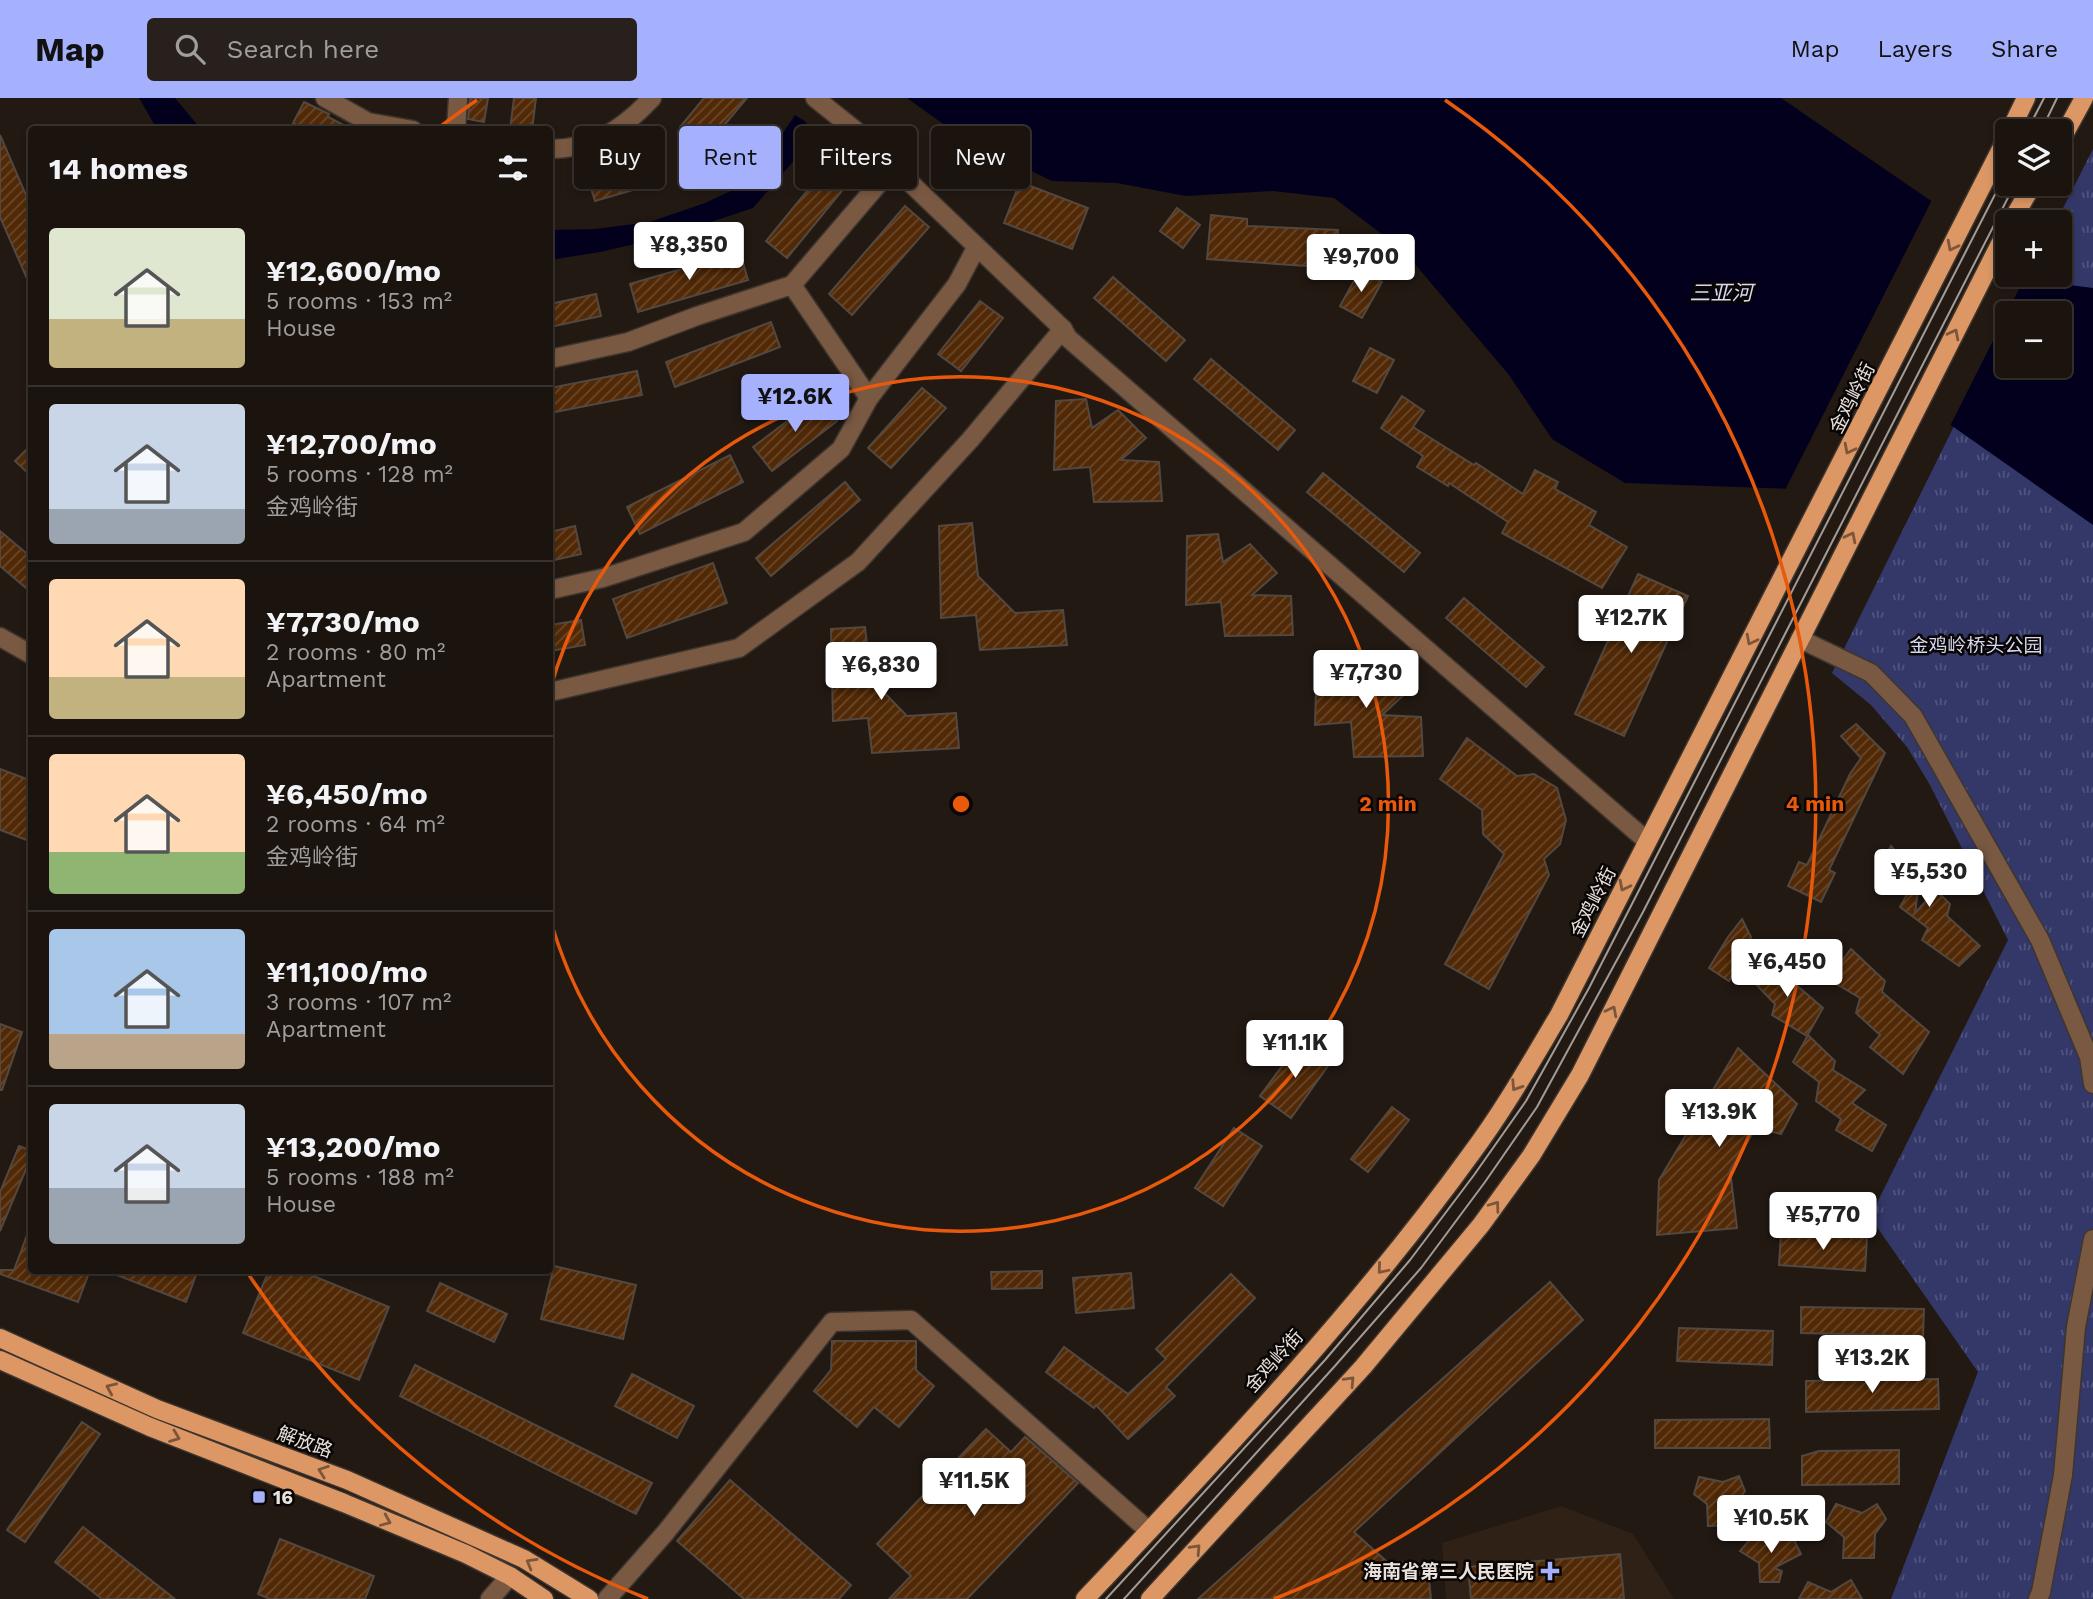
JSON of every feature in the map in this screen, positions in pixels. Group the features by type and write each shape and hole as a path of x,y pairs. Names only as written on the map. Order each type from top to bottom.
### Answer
{"main road":[{"path":"2016,119 2026,98"},
{"path":"2072,120 2084,98"},
{"name":"金鸡岭街","path":"1085,1599 1324,1338 1472,1153 1520,1081 1559,1015 1995,162"},
{"path":"1150,1599 1363,1367 1481,1225 1531,1156 1580,1075 1995,253"},
{"name":"解放路","path":"0,1338 157,1409 359,1485 524,1559 589,1599"},
{"path":"0,1360 150,1427 466,1554 510,1576 544,1599"}],"street":[{"path":"326,98 368,122 390,126"},
{"path":"362,98 363,119"},
{"path":"456,126 458,98"},
{"path":"553,149 601,140 652,98"},
{"path":"815,98 850,126"},
{"path":"553,358 628,342 792,285 874,189"},
{"path":"916,189 1063,329 1068,338 1647,841"},
{"path":"553,589 603,578 744,532 841,449 869,398 957,284 976,248"},
{"path":"792,285 869,398"},
{"path":"553,691 739,648 858,562 971,440 1063,329"},
{"path":"0,637 28,654"},
{"path":"1800,639 1871,673 1913,716 2040,940 2089,1057 2093,1084"},
{"path":"2038,1599 2063,1475 2076,1327 2093,1239"},
{"path":"607,1599 666,1532 832,1322 911,1320 1149,1531"},
{"path":"490,1599 510,1576"}],"shaded area":[{"name":"海南省第三人民医院","path":"1561,1506 1633,1534 1674,1599 1446,1599 1442,1543"}],"green space":[{"name":"金鸡岭桥头公园","path":"2093,149 2093,1599 1891,1599 1978,1372 1870,1217 2008,940 1930,785 1907,747 1871,705 1832,673 1995,343 1995,378 2072,378 2072,301 2016,301 2023,287 2072,287 2072,210 2062,210 2069,196 2072,196 2072,190"}],"water":[{"path":"139,98 175,98 198,126 155,126"},
{"name":"三亚河","path":"907,98 1781,98 1995,245 1995,287 2072,285 2093,288 2093,525 1945,421 1849,491 1625,483 1552,439 1509,375 1403,250 1334,198 1273,191 1186,196 1117,183 1052,181 1030,170 1030,126 946,126"},
{"path":"795,115 806,122 807,126 795,126 795,159 781,176 781,136"},
{"path":"735,189 769,189 753,208 665,237 553,260 553,230 595,229 650,222 705,203"}],"pier":[{"path":"1933,198 1995,241 1995,287 2020,287 2013,301 1995,301 1995,337 1949,428 1945,425 1851,494 1784,492"}],"building":[{"path":"470,98 488,98 484,122 468,119"},
{"path":"514,98 536,98 532,126 510,126"},
{"path":"704,98 747,98 723,126 681,126"},
{"path":"304,102 329,114 328,117 345,126 299,126 293,123"},
{"path":"0,135 28,200 28,281 0,217"},
{"path":"1030,186 1088,208 1072,249 1004,223 1017,189 1030,189"},
{"path":"591,189 636,189 595,201"},
{"path":"809,189 844,189 787,258 766,241"},
{"path":"905,206 929,227 852,315 829,294"},
{"path":"1177,208 1200,225 1183,248 1160,231"},
{"path":"1211,215 1247,219 1247,226 1338,230 1336,268 1207,259"},
{"path":"740,252 748,280 638,312 630,284"},
{"path":"1360,270 1382,282 1362,318 1340,306"},
{"path":"1113,277 1185,340 1166,361 1094,298"},
{"path":"596,294 601,316 553,326 553,303"},
{"path":"980,301 1003,318 961,371 938,354"},
{"path":"771,322 780,347 675,387 666,362"},
{"path":"1370,348 1394,360 1377,393 1353,381"},
{"path":"1211,359 1295,430 1278,450 1194,379"},
{"path":"637,371 642,395 553,412 553,387"},
{"path":"922,388 946,408 891,468 868,448"},
{"path":"1402,396 1424,411 1413,427 1474,465 1476,463 1523,494 1535,470 1558,482 1555,489 1596,512 1589,525 1627,547 1602,588 1502,533 1508,522 1449,483 1448,486 1417,467 1423,456 1381,428"},
{"path":"819,397 837,421 772,471 753,447"},
{"path":"1086,399 1092,428 1118,410 1146,438 1121,460 1159,462 1162,501 1094,502 1090,467 1054,470 1056,401"},
{"path":"28,448 28,473 15,461"},
{"path":"730,455 743,482 640,534 627,507"},
{"path":"1323,473 1420,553 1404,572 1307,492"},
{"path":"845,482 860,500 771,576 756,558"},
{"path":"972,523 978,576 1015,613 1063,610 1067,645 980,650 976,615 941,618 939,526"},
{"path":"575,526 581,554 553,560 553,531"},
{"path":"0,531 28,555 28,590 0,566"},
{"path":"1218,534 1223,562 1250,544 1277,573 1252,595 1291,596 1293,635 1225,636 1221,602 1186,605 1187,536"},
{"path":"713,563 727,603 627,638 613,599"},
{"path":"1638,574 1688,596 1624,736 1575,714"},
{"path":"1464,598 1544,667 1526,687 1446,618"},
{"path":"581,620 585,645 553,650 553,625"},
{"path":"865,627 871,679 907,716 956,713 959,748 872,753 868,718 833,721 831,629"},
{"path":"1347,654 1353,683 1379,665 1406,693 1382,715 1421,717 1423,756 1354,757 1351,722 1315,725 1317,657"},
{"path":"1856,724 1885,753 1829,870 1835,873 1821,902 1788,886 1799,862 1807,865 1850,774 1861,758 1841,736"},
{"path":"1467,738 1517,776 1534,774 1557,788 1566,820 1560,844 1544,859 1549,875 1489,989 1445,964 1504,854 1483,834 1482,810 1440,779"},
{"path":"0,769 28,780 28,840 0,830"},
{"path":"1891,846 1902,859 1912,852 1922,861 1915,913 1936,890 1950,904 1947,916 1980,946 1959,966 1922,940 1928,928 1900,907 1909,891 1878,870"},
{"path":"1742,919 1751,937 1729,981 1709,968"},
{"path":"1851,949 1885,981 1882,992 1929,1032 1903,1074 1870,1047 1880,1035 1856,1013 1860,998 1828,979"},
{"path":"1766,964 1774,966 1823,1008 1807,1036 1772,1015 1775,1004 1746,974"},
{"path":"0,1024 22,1032 2,1090 0,1090"},
{"path":"1808,1035 1835,1061 1833,1070 1865,1090 1852,1103 1886,1125 1872,1151 1836,1130 1841,1119 1816,1101 1819,1082 1793,1062"},
{"path":"1300,1042 1330,1063 1291,1118 1260,1096"},
{"path":"1738,1048 1797,1104 1781,1134 1756,1128 1730,1170 1737,1228 1657,1235 1659,1180"},
{"path":"1392,1107 1409,1120 1368,1172 1351,1159"},
{"path":"1234,1128 1262,1146 1223,1206 1195,1188"},
{"path":"19,1146 28,1149 28,1164 0,1231 0,1192"},
{"path":"28,1232 28,1274 88,1274 78,1302 0,1274 0,1270 14,1270"},
{"path":"1781,1232 1867,1238 1865,1271 1779,1265"},
{"path":"554,1266 636,1285 623,1339 541,1319"},
{"path":"1042,1271 1042,1288 992,1289 991,1272"},
{"path":"1131,1273 1134,1308 1076,1313 1073,1278"},
{"path":"114,1274 196,1274 186,1302"},
{"path":"267,1274 309,1274 389,1307 359,1380 243,1333"},
{"path":"1231,1274 1255,1298 1166,1387 1175,1396 1128,1439 1096,1405 1094,1408 1046,1372 1064,1347 1128,1394 1166,1359 1156,1349"},
{"path":"1550,1282 1583,1320 1354,1532 1395,1569 1402,1562 1429,1579 1431,1599 1198,1599"},
{"path":"440,1283 507,1314 494,1342 427,1311"},
{"path":"1801,1307 1924,1309 1923,1336 1801,1333"},
{"path":"1679,1328 1773,1331 1772,1365 1677,1361"},
{"path":"832,1341 916,1341 916,1370 934,1386 899,1427 874,1407 857,1427 814,1391 831,1370"},
{"path":"415,1365 652,1483 636,1514 400,1396"},
{"path":"632,1374 694,1406 677,1438 615,1406"},
{"path":"1938,1379 1939,1409 1806,1412 1806,1381"},
{"path":"1769,1419 1770,1448 1655,1448 1655,1420"},
{"path":"82,1422 100,1434 25,1542 7,1530"},
{"path":"986,1429 1011,1452 1025,1437 1078,1483 967,1599 889,1599 911,1576 877,1544"},
{"path":"1899,1450 1899,1484 1802,1485 1802,1456 1819,1451"},
{"path":"1739,1476 1745,1491 1736,1503 1733,1525 1708,1526 1707,1504 1694,1494 1699,1477 1723,1482"},
{"path":"730,1480 851,1585 839,1599 744,1599 677,1541"},
{"path":"1836,1504 1862,1513 1877,1504 1886,1519 1875,1534 1874,1558 1843,1558 1844,1537 1826,1522"},
{"path":"83,1527 175,1599 102,1599 55,1562"},
{"path":"1791,1534 1801,1554 1774,1568 1782,1571 1779,1582 1760,1582 1759,1563 1740,1551 1754,1535 1775,1542"},
{"path":"280,1539 374,1576 365,1599 270,1599 258,1594"},
{"path":"1620,1554 1624,1599 1471,1599 1468,1567"},
{"path":"1851,1580 1862,1599 1799,1599 1808,1582 1831,1592"}],"tram line":[{"path":"2033,119 2044,98"},
{"path":"2047,119 2057,98"},
{"path":"1106,1599 1325,1360 1410,1260 1526,1101 1589,988 1995,194"},
{"path":"1124,1599 1421,1268 1537,1107 1643,912 2009,196"}],"place":[{"name":"16","path":"259,1497"},
{"name":"海南省第三人民医院","path":"1550,1571"}]}
